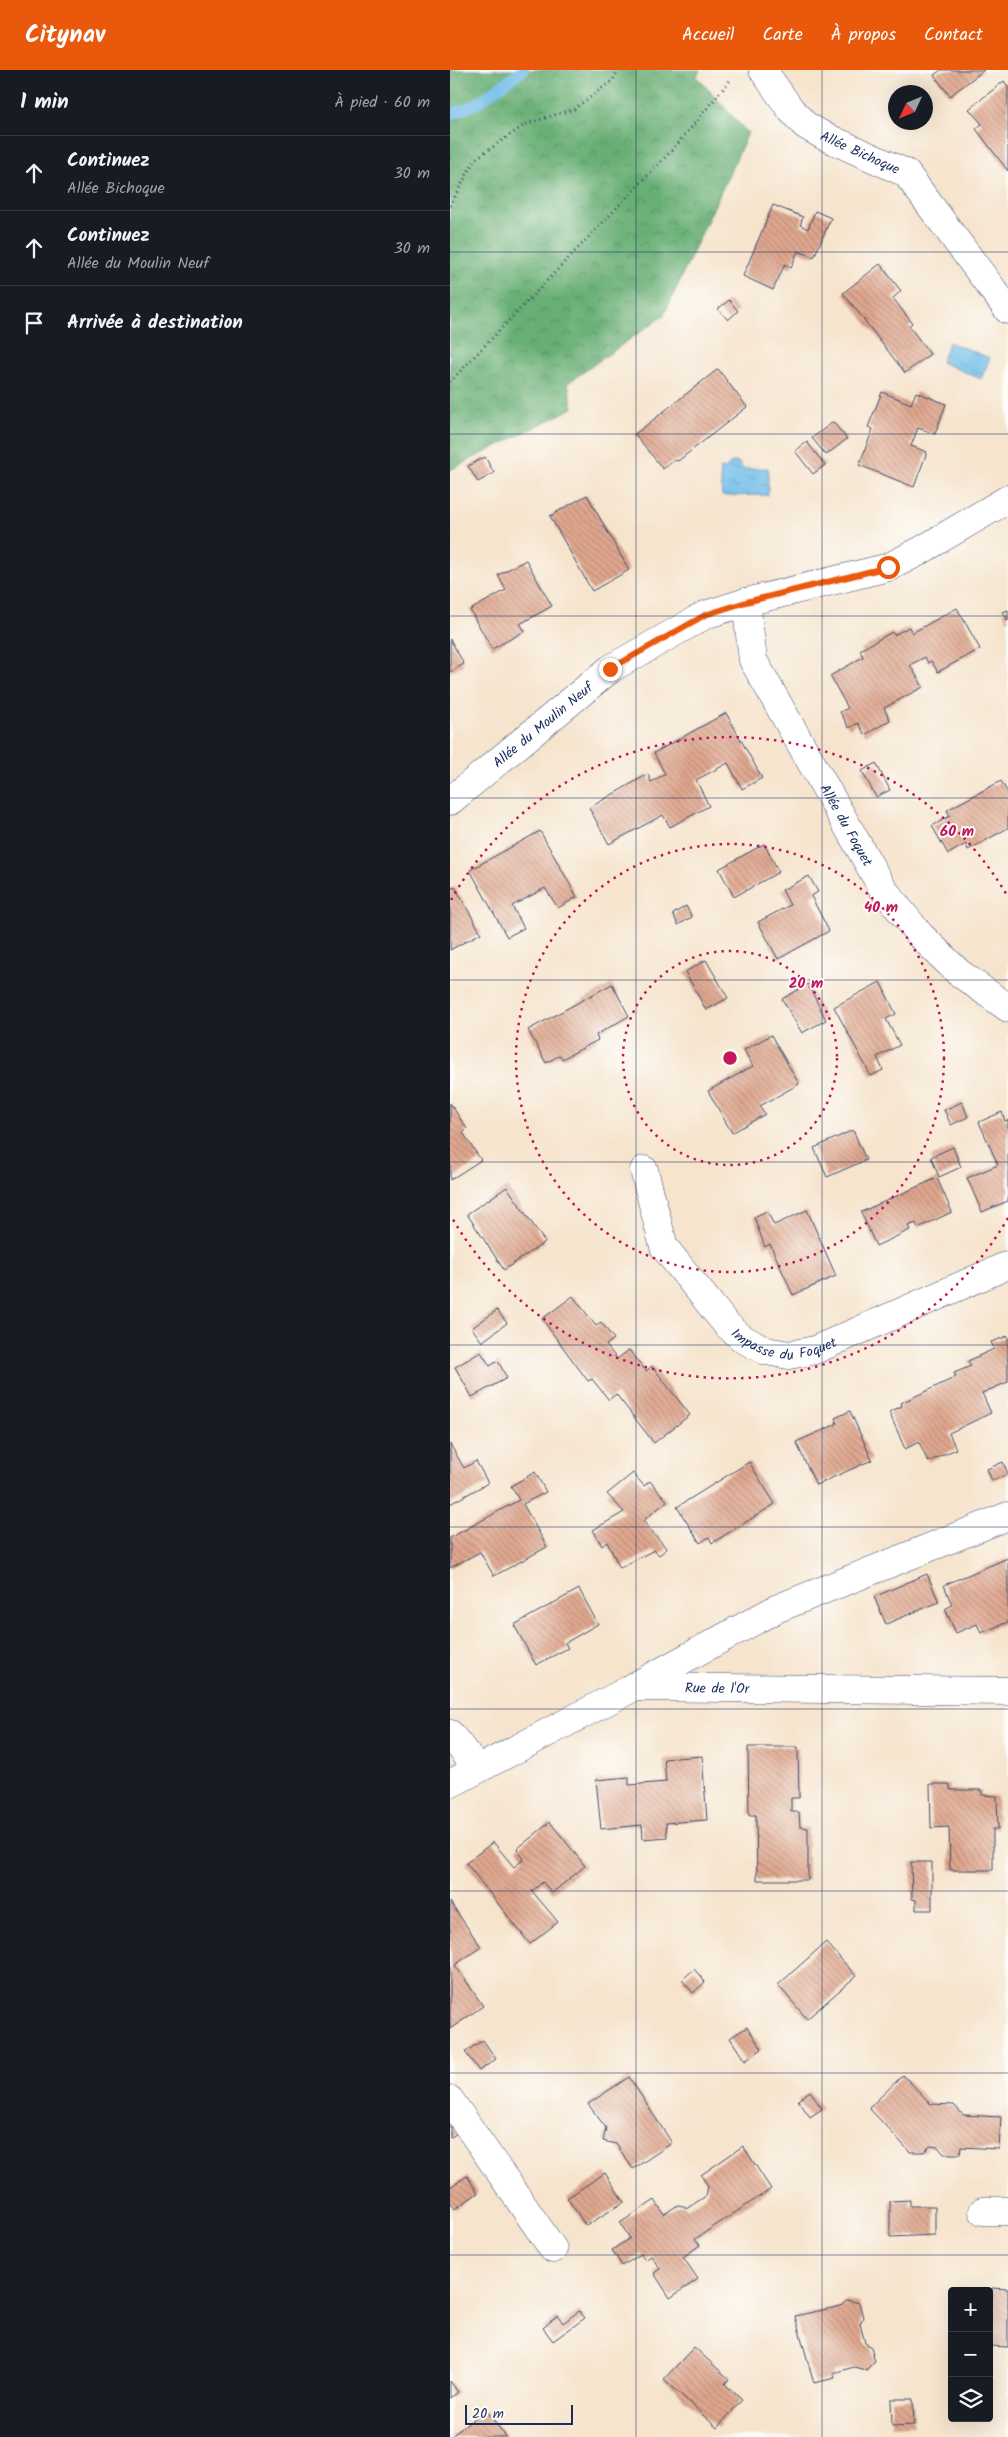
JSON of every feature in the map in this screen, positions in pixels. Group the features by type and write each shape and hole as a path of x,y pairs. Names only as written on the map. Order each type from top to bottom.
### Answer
{"street":[{"name":"Allée Bichoque","path":"763,70 790,110 805,125 824,136 906,174 1008,310"},
{"path":"746,602 888,567 920,552 1008,500"},
{"name":"Allée du Moulin Neuf","path":"450,801 610,669 705,615 746,602"},
{"name":"Allée du Foquet","path":"746,602 753,660 883,889 920,934 958,972 1008,1008"},
{"name":"Impasse du Foquet","path":"644,1170 664,1247 726,1324 743,1339 766,1351 789,1355 816,1350 1008,1266"},
{"path":"634,1687 776,1610 1008,1516"},
{"name":"Rue de l'Or","path":"450,1784 477,1768 634,1687 1008,1691"},
{"path":"450,1734 477,1768"},
{"path":"450,2100 553,2249"}],"path":[{"path":"450,206 475,159 526,124 574,109 614,80 618,70"},
{"path":"450,382 674,148 733,77"}],"green space":[{"path":"450,70 700,70 697,77 748,133 664,315 568,383 573,408 450,470"}],"water":[{"path":"949,342 990,358 981,379 941,362"},
{"path":"732,462 738,462 743,469 768,468 768,495 722,496 720,468 725,469"}],"building":[{"path":"941,70 984,70 950,96 934,75"},
{"path":"1004,81 1008,87 1008,171 976,129 982,124 969,109"},
{"path":"773,205 803,217 800,225 808,229 815,211 831,218 814,257 798,251 791,268 785,264 773,290 743,276"},
{"path":"880,264 901,291 893,298 912,323 909,326 930,354 905,373 843,293"},
{"path":"729,300 738,311 728,320 718,309"},
{"path":"718,369 747,407 678,461 675,460 663,469 635,434"},
{"path":"882,392 911,404 916,392 946,404 935,434 918,428 911,446 927,452 914,487 859,465 873,429 868,427"},
{"path":"833,422 847,439 826,455 812,438"},
{"path":"807,442 825,465 813,474 795,451"},
{"path":"485,457 494,473 478,482 468,466"},
{"path":"587,495 629,570 592,591 550,516"},
{"path":"526,560 552,606 520,624 525,631 492,649 470,610 506,590 498,575"},
{"path":"957,608 980,649 938,672 931,661 928,663 925,657 910,665 923,687 884,708 890,720 865,735 858,723 849,728 840,712 848,708 830,676 863,657 860,650 892,632 894,635 909,627 912,633"},
{"path":"1008,610 1008,621 1003,612"},
{"path":"450,639 464,664 450,672"},
{"path":"726,713 762,778 742,789 728,763 696,780 709,806 670,827 663,815 609,844 589,808 648,774 651,782 665,774 654,753"},
{"path":"876,763 890,790 876,797 862,771"},
{"path":"1001,781 1008,793 1008,828 968,850 966,844 948,854 932,826 950,816 947,810"},
{"path":"540,831 577,897 558,908 545,888 512,906 524,928 507,937 470,870"},
{"path":"764,844 779,872 734,897 719,869"},
{"path":"809,876 818,892 811,896 829,931 778,959 758,922 790,905 782,890"},
{"path":"455,887 481,933 450,950 450,889"},
{"path":"686,906 692,917 678,925 673,914"},
{"path":"706,960 728,998 706,1010 685,972"},
{"path":"880,982 896,1014 886,1019 900,1045 877,1057 883,1070 871,1076 834,1007"},
{"path":"612,984 629,1016 596,1035 598,1040 562,1059 560,1055 546,1063 528,1030"},
{"path":"808,984 826,1020 802,1033 782,999"},
{"path":"771,1035 799,1084 760,1106 765,1114 732,1133 708,1091 753,1066 744,1050"},
{"path":"962,1102 968,1117 951,1125 944,1110"},
{"path":"450,1103 467,1129 463,1133 481,1160 450,1180"},
{"path":"1002,1112 1005,1121 1008,1120 1008,1201 982,1212 967,1178 998,1165 979,1122"},
{"path":"853,1130 866,1160 827,1177 814,1148"},
{"path":"953,1147 961,1167 939,1177 931,1157"},
{"path":"937,1178 952,1212 918,1228 916,1223 908,1226 910,1230 876,1246 861,1212"},
{"path":"507,1187 545,1242 504,1270 467,1214"},
{"path":"807,1210 836,1276 793,1295 770,1244 765,1247 754,1217 767,1211 774,1225"},
{"path":"573,1296 596,1326 601,1322 614,1339 606,1345 617,1359 629,1350 646,1371 652,1366 690,1415 654,1443 616,1394 609,1400 592,1379 588,1381 542,1319"},
{"path":"497,1310 507,1323 482,1342 472,1328"},
{"path":"1008,1336 1008,1382 982,1393 991,1413 949,1433 956,1449 928,1462 919,1442 905,1449 889,1412 902,1406 901,1403 956,1377 954,1373 971,1366 968,1361 994,1349 991,1342"},
{"path":"481,1352 490,1366 498,1361 507,1378 472,1397 455,1367"},
{"path":"850,1411 872,1460 816,1485 796,1442 837,1424 835,1418"},
{"path":"450,1444 464,1468 476,1461 488,1483 450,1504"},
{"path":"749,1462 775,1504 712,1543 709,1537 700,1543 677,1507"},
{"path":"1003,1462 1008,1474 992,1481 987,1469"},
{"path":"535,1472 546,1492 523,1504 547,1547 494,1576 480,1552 450,1568 450,1538 519,1500 511,1486"},
{"path":"633,1473 644,1486 650,1481 667,1501 643,1521 667,1549 659,1555 654,1550 620,1568 607,1542 602,1546 593,1530 624,1512 607,1494"},
{"path":"1008,1558 1008,1622 981,1633 977,1624 956,1633 945,1609 952,1605 944,1585"},
{"path":"927,1574 939,1602 886,1624 874,1597"},
{"path":"579,1589 598,1624 565,1643 568,1648 536,1665 514,1625"},
{"path":"748,1747 798,1747 799,1798 791,1798 791,1812 799,1812 800,1827 808,1828 808,1880 757,1880 756,1815 749,1815"},
{"path":"702,1756 707,1820 666,1823 667,1837 643,1839 642,1825 601,1829 596,1780 629,1777 629,1785 666,1782 664,1759"},
{"path":"930,1784 950,1784 950,1790 981,1790 982,1795 997,1796 998,1829 993,1829 993,1870 950,1870 949,1827 931,1828"},
{"path":"550,1822 585,1866 552,1893 543,1882 532,1891 558,1922 530,1944 466,1863 493,1842 514,1867 524,1859 517,1849"},
{"path":"911,1862 932,1862 932,1910 916,1910 916,1900 912,1899"},
{"path":"450,1902 481,1947 455,1965 483,2006 450,2029"},
{"path":"826,1942 856,1976 807,2019 778,1985"},
{"path":"694,1969 705,1982 693,1993 682,1980"},
{"path":"747,2027 762,2049 745,2061 730,2038"},
{"path":"483,2040 496,2059 479,2071 465,2052"},
{"path":"903,2075 931,2104 954,2105 963,2115 1001,2117 999,2149 961,2147 960,2154 944,2154 938,2147 930,2146 924,2152 910,2152 869,2108"},
{"path":"629,2077 672,2143 633,2169 616,2144 603,2141 606,2128 588,2104"},
{"path":"810,2091 822,2109 810,2117 798,2100"},
{"path":"450,2124 457,2133 450,2138"},
{"path":"743,2146 771,2189 695,2239 700,2245 683,2257 698,2279 670,2298 654,2273 660,2269 651,2256 645,2260 641,2254 622,2266 612,2250 630,2238 620,2223 655,2200 664,2214 678,2205 684,2206 686,2209 706,2196 708,2186 701,2175"},
{"path":"605,2173 624,2202 586,2226 567,2198"},
{"path":"467,2176 478,2193 455,2209 450,2201 450,2187"},
{"path":"910,2200 910,2206 935,2206 935,2235 890,2237 890,2201"},
{"path":"993,2288 1008,2289 1008,2347 993,2346"},
{"path":"847,2300 859,2303 863,2317 860,2324 865,2343 871,2347 875,2361 866,2370 854,2367 833,2373 835,2378 814,2383 795,2316 841,2306"},
{"path":"579,2311 585,2318 553,2341 543,2328 557,2316 563,2323"},
{"path":"694,2347 729,2379 725,2384 742,2400 717,2428 664,2379"},
{"path":"450,2381 458,2392 450,2398"},
{"path":"891,2399 913,2399 914,2425 892,2426"},
{"path":"486,2410 506,2437 450,2437"}],"waterway":[{"path":"450,115 476,104 523,70"}],"route":[{"path":"610,669 705,615 746,602 888,567"}]}
